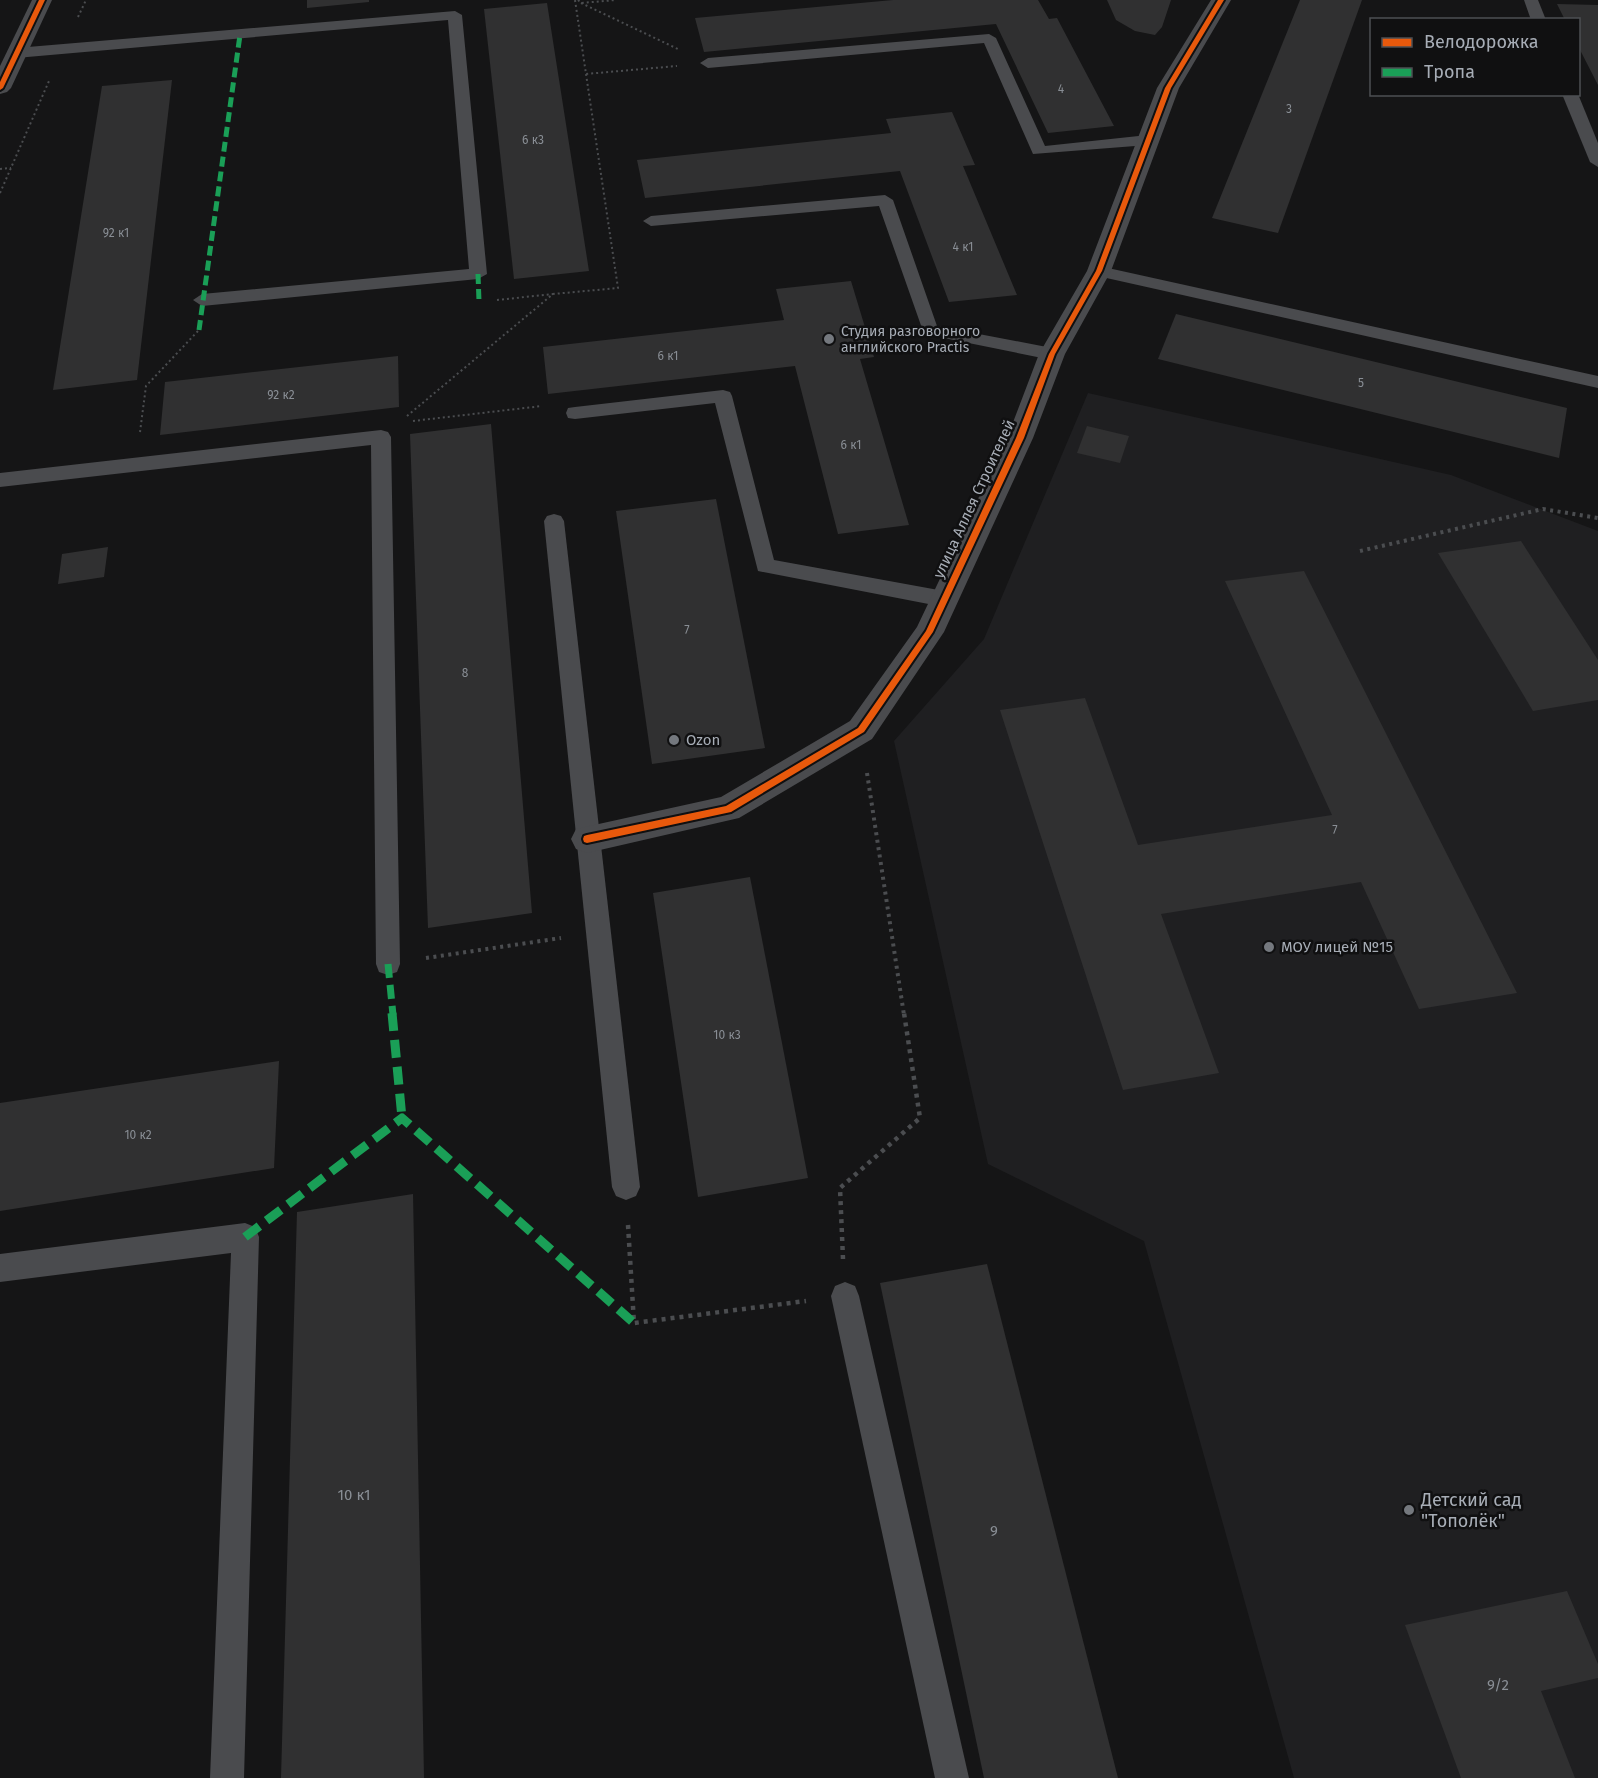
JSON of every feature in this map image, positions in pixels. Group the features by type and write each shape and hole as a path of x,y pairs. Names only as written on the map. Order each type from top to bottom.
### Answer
{"street":[{"path":"0,88 42,0"},
{"name":"улица Аллея Строителей","path":"587,839 728,809 861,730 929,632 1020,438 1052,354 1099,271 1168,88 1221,0"}],"lane":[{"path":"1531,0 1538,18"},
{"path":"16,53 455,15 478,274 202,300"},
{"path":"708,63 989,38 1039,151 1148,140"},
{"path":"1571,96 1598,162"},
{"path":"651,221 885,200 930,330 1052,354"},
{"path":"1099,271 1598,382"},
{"path":"575,413 723,396 765,566 944,599"},
{"path":"0,480 381,437 388,964"},
{"path":"554,521 626,1187"},
{"path":"0,1268 245,1237 228,1778"},
{"path":"845,1296 952,1778"}],"path":[{"path":"0,193 86,0"},
{"path":"578,1 616,0"},
{"path":"578,1 708,63"},
{"path":"489,300 618,288 586,74 578,1"},
{"path":"586,74 708,63"},
{"path":"0,169 11,168"},
{"path":"381,437 553,294"},
{"path":"135,464 146,386 199,330"},
{"path":"399,423 538,405"},
{"path":"1360,551 1543,509 1598,518"},
{"path":"626,1187 634,1323 845,1296 840,1188 920,1118 861,730"},
{"path":"388,964 597,933"}],"shaded area":[{"name":"МОУ лицей №15","path":"1088,393 1451,475 1598,531 1598,1778 1294,1778 1144,1241 988,1164 894,741 984,639"}],"building":[{"path":"307,0 369,0 369,2 307,8"},
{"path":"893,0 1038,0 1049,19 1057,18 1114,126 1048,133 996,24 704,52 695,18"},
{"path":"1107,0 1171,0 1162,27 1155,35 1135,31 1116,20"},
{"path":"1300,0 1362,0 1278,233 1212,218"},
{"path":"547,3 589,271 514,279 484,9"},
{"path":"1557,4 1598,5 1598,85 1580,50 1580,18 1564,18"},
{"path":"172,80 137,380 53,390 102,86"},
{"path":"952,112 975,165 963,166 1017,295 949,302 900,171 645,198 637,160 891,133 886,119"},
{"path":"851,281 874,357 860,359 909,525 838,534 795,366 548,394 543,347 784,320 776,289"},
{"path":"1176,314 1567,408 1559,458 1158,359"},
{"path":"398,356 399,407 160,435 165,382"},
{"path":"491,424 532,913 428,928 410,434"},
{"path":"1087,426 1129,436 1120,463 1077,453"},
{"path":"716,499 765,748 652,764 616,511"},
{"path":"1521,541 1598,660 1598,700 1533,711 1438,553"},
{"path":"108,547 104,577 58,584 62,554"},
{"path":"1304,571 1517,993 1419,1009 1361,882 1161,914 1219,1073 1123,1090 1000,710 1085,698 1138,845 1332,815 1225,581"},
{"path":"750,877 808,1178 698,1197 653,893"},
{"path":"279,1061 274,1168 0,1211 0,1103"},
{"path":"413,1194 424,1778 281,1778 297,1212"},
{"path":"987,1264 1118,1778 984,1778 880,1283"},
{"path":"1567,1591 1598,1664 1598,1678 1541,1691 1575,1778 1461,1778 1405,1625"}],"marked path":[{"path":"199,330 240,35"},
{"path":"478,274 479,301"},
{"path":"388,964 402,1118"},
{"path":"245,1237 402,1118 634,1323"}],"cycle path":[{"path":"0,88 42,0"},
{"path":"587,839 728,809 861,730 929,632 1020,438 1052,354 1099,271 1168,88 1221,0"}],"place":[{"name":"Студия разговорного английского Practis","path":"829,339"},
{"name":"Ozon","path":"674,740"},
{"name":"МОУ лицей №15","path":"1269,947"},
{"name":"Детский сад \"Тополёк\"","path":"1409,1510"}]}
